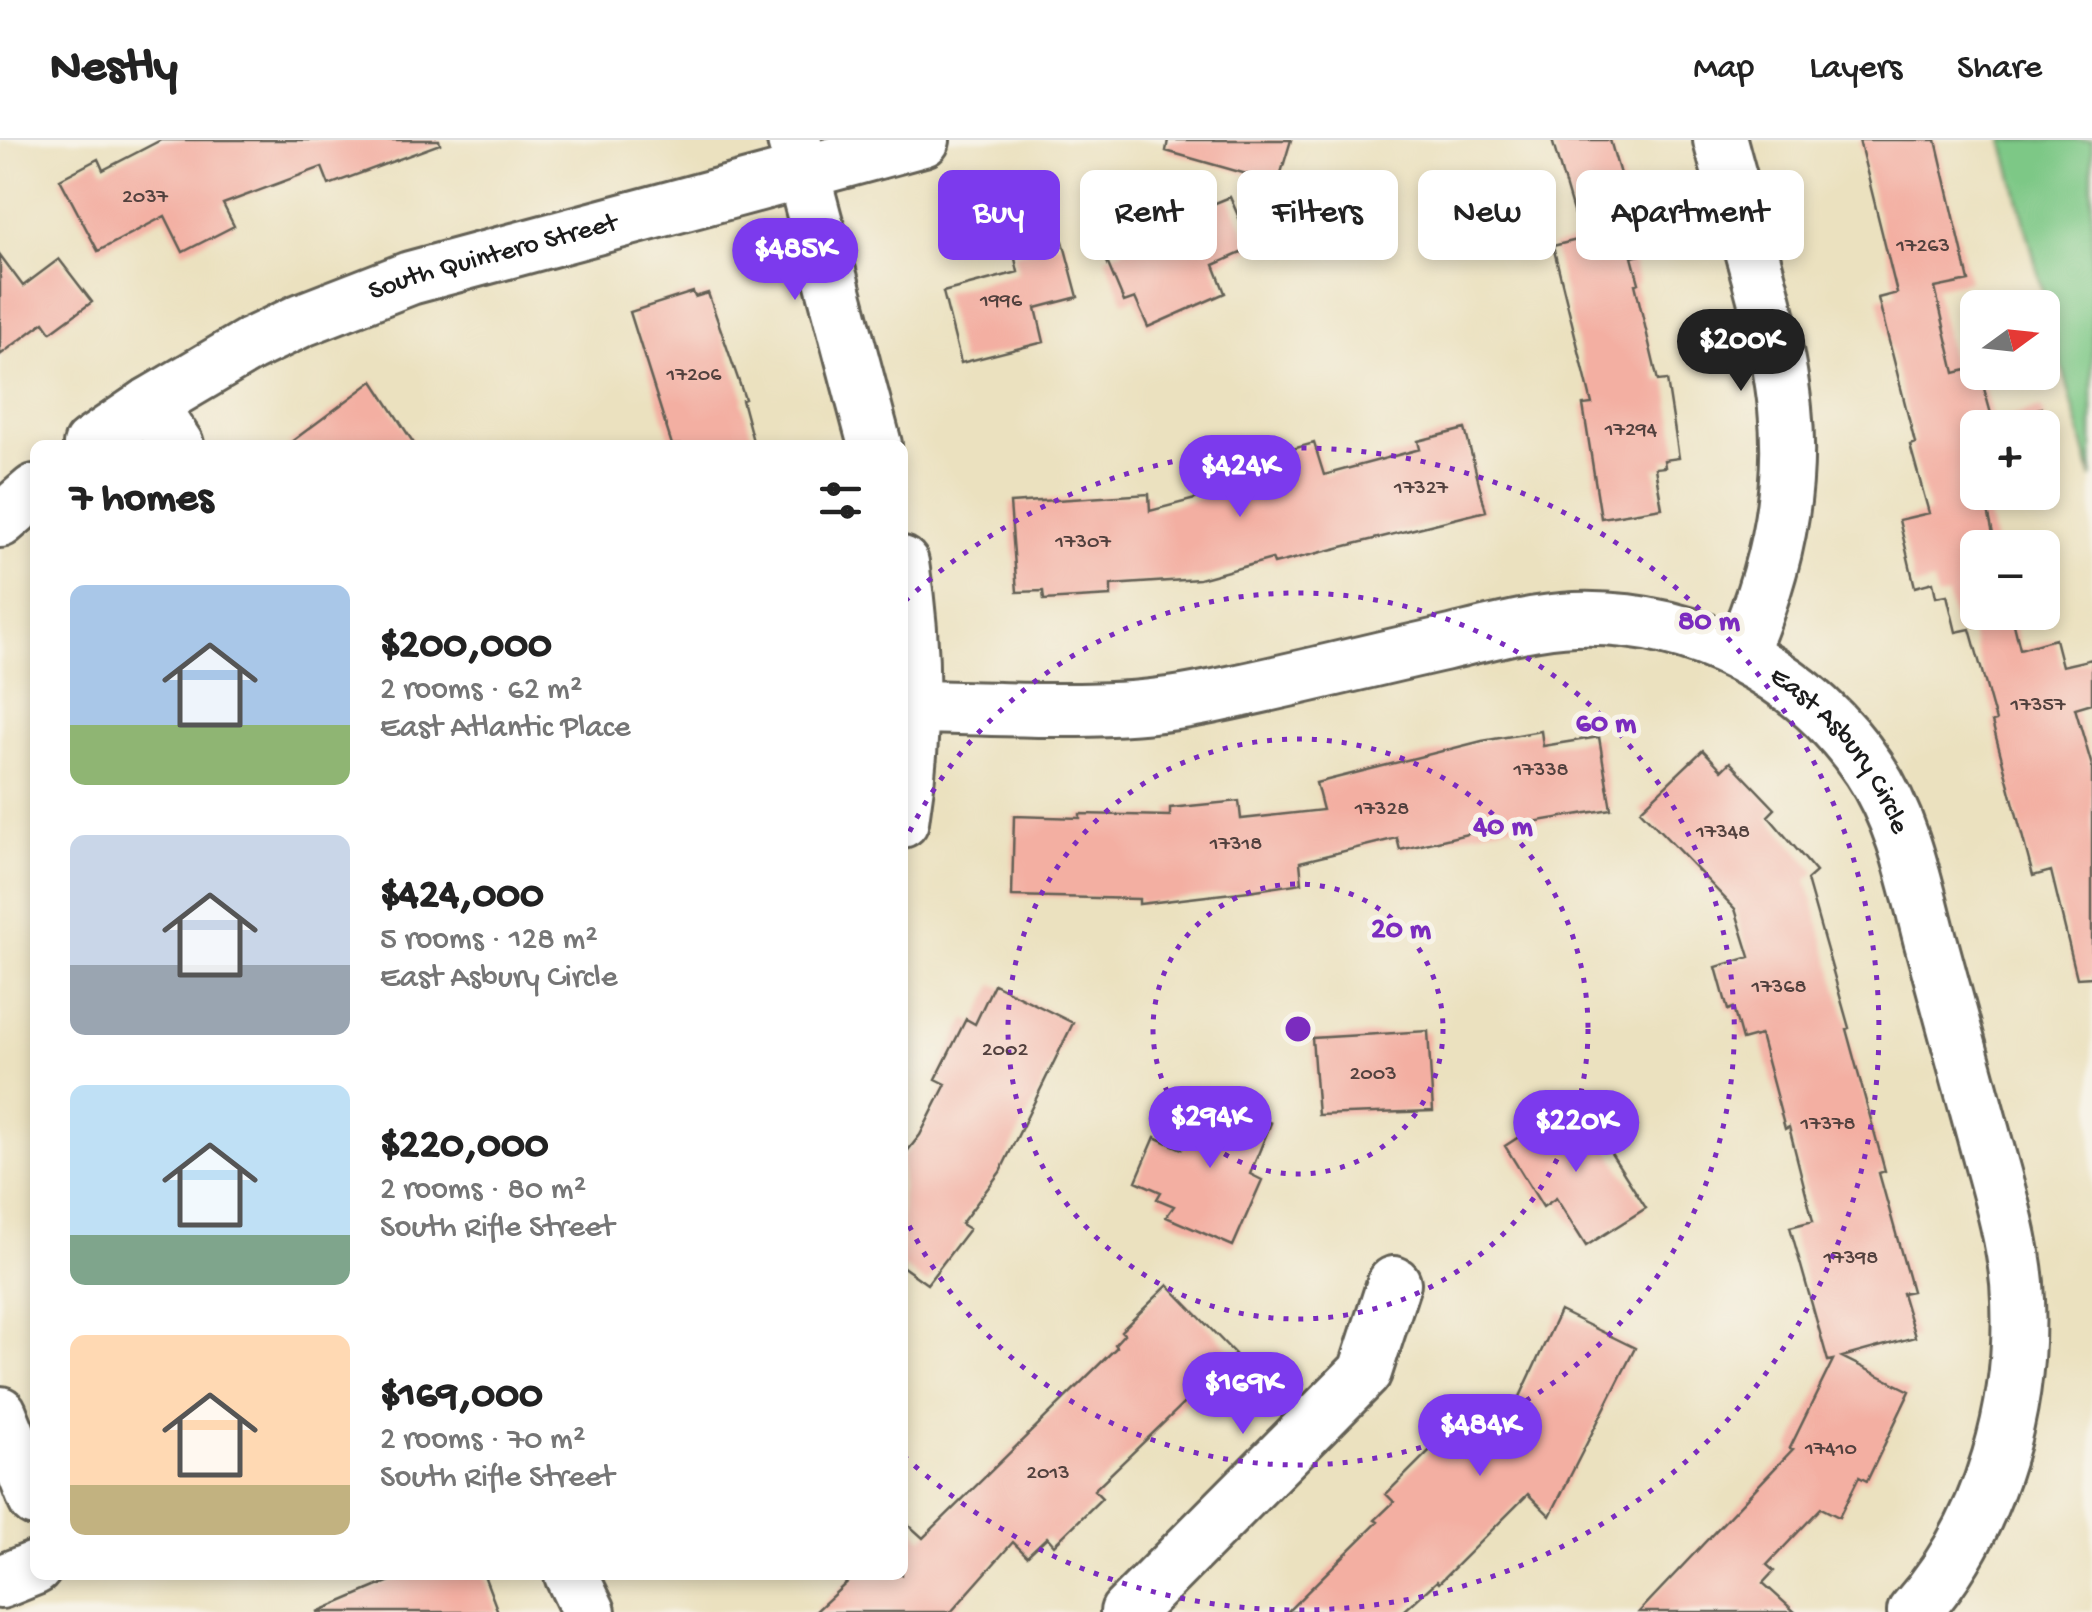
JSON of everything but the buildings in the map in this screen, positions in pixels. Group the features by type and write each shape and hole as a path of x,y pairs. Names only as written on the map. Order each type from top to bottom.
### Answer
{"street":[{"name":"South Quintero Street","path":"107,440 163,424 250,344 410,278 799,156 923,140"},
{"path":"1720,140 1773,339 1786,408 1787,478 1778,547 1740,654"},
{"path":"799,156 874,440"},
{"path":"0,521 30,495"},
{"path":"908,600 914,707 908,786"},
{"name":"East Asbury Circle","path":"914,707 1130,709 1198,700 1518,627 1575,619 1644,622 1711,641 1787,682 1827,716 1870,770 1902,832 2004,1212 2014,1263 2018,1350 2009,1418 1990,1485 1960,1548 1914,1612"},
{"path":"1128,1612 1365,1372 1394,1283"},
{"path":"0,1413 30,1488"},
{"path":"0,1582 30,1570"},
{"path":"573,1580 589,1612"}],"green space":[{"path":"2003,140 2092,140 2092,478 2060,356 2060,290 2042,290"}]}
